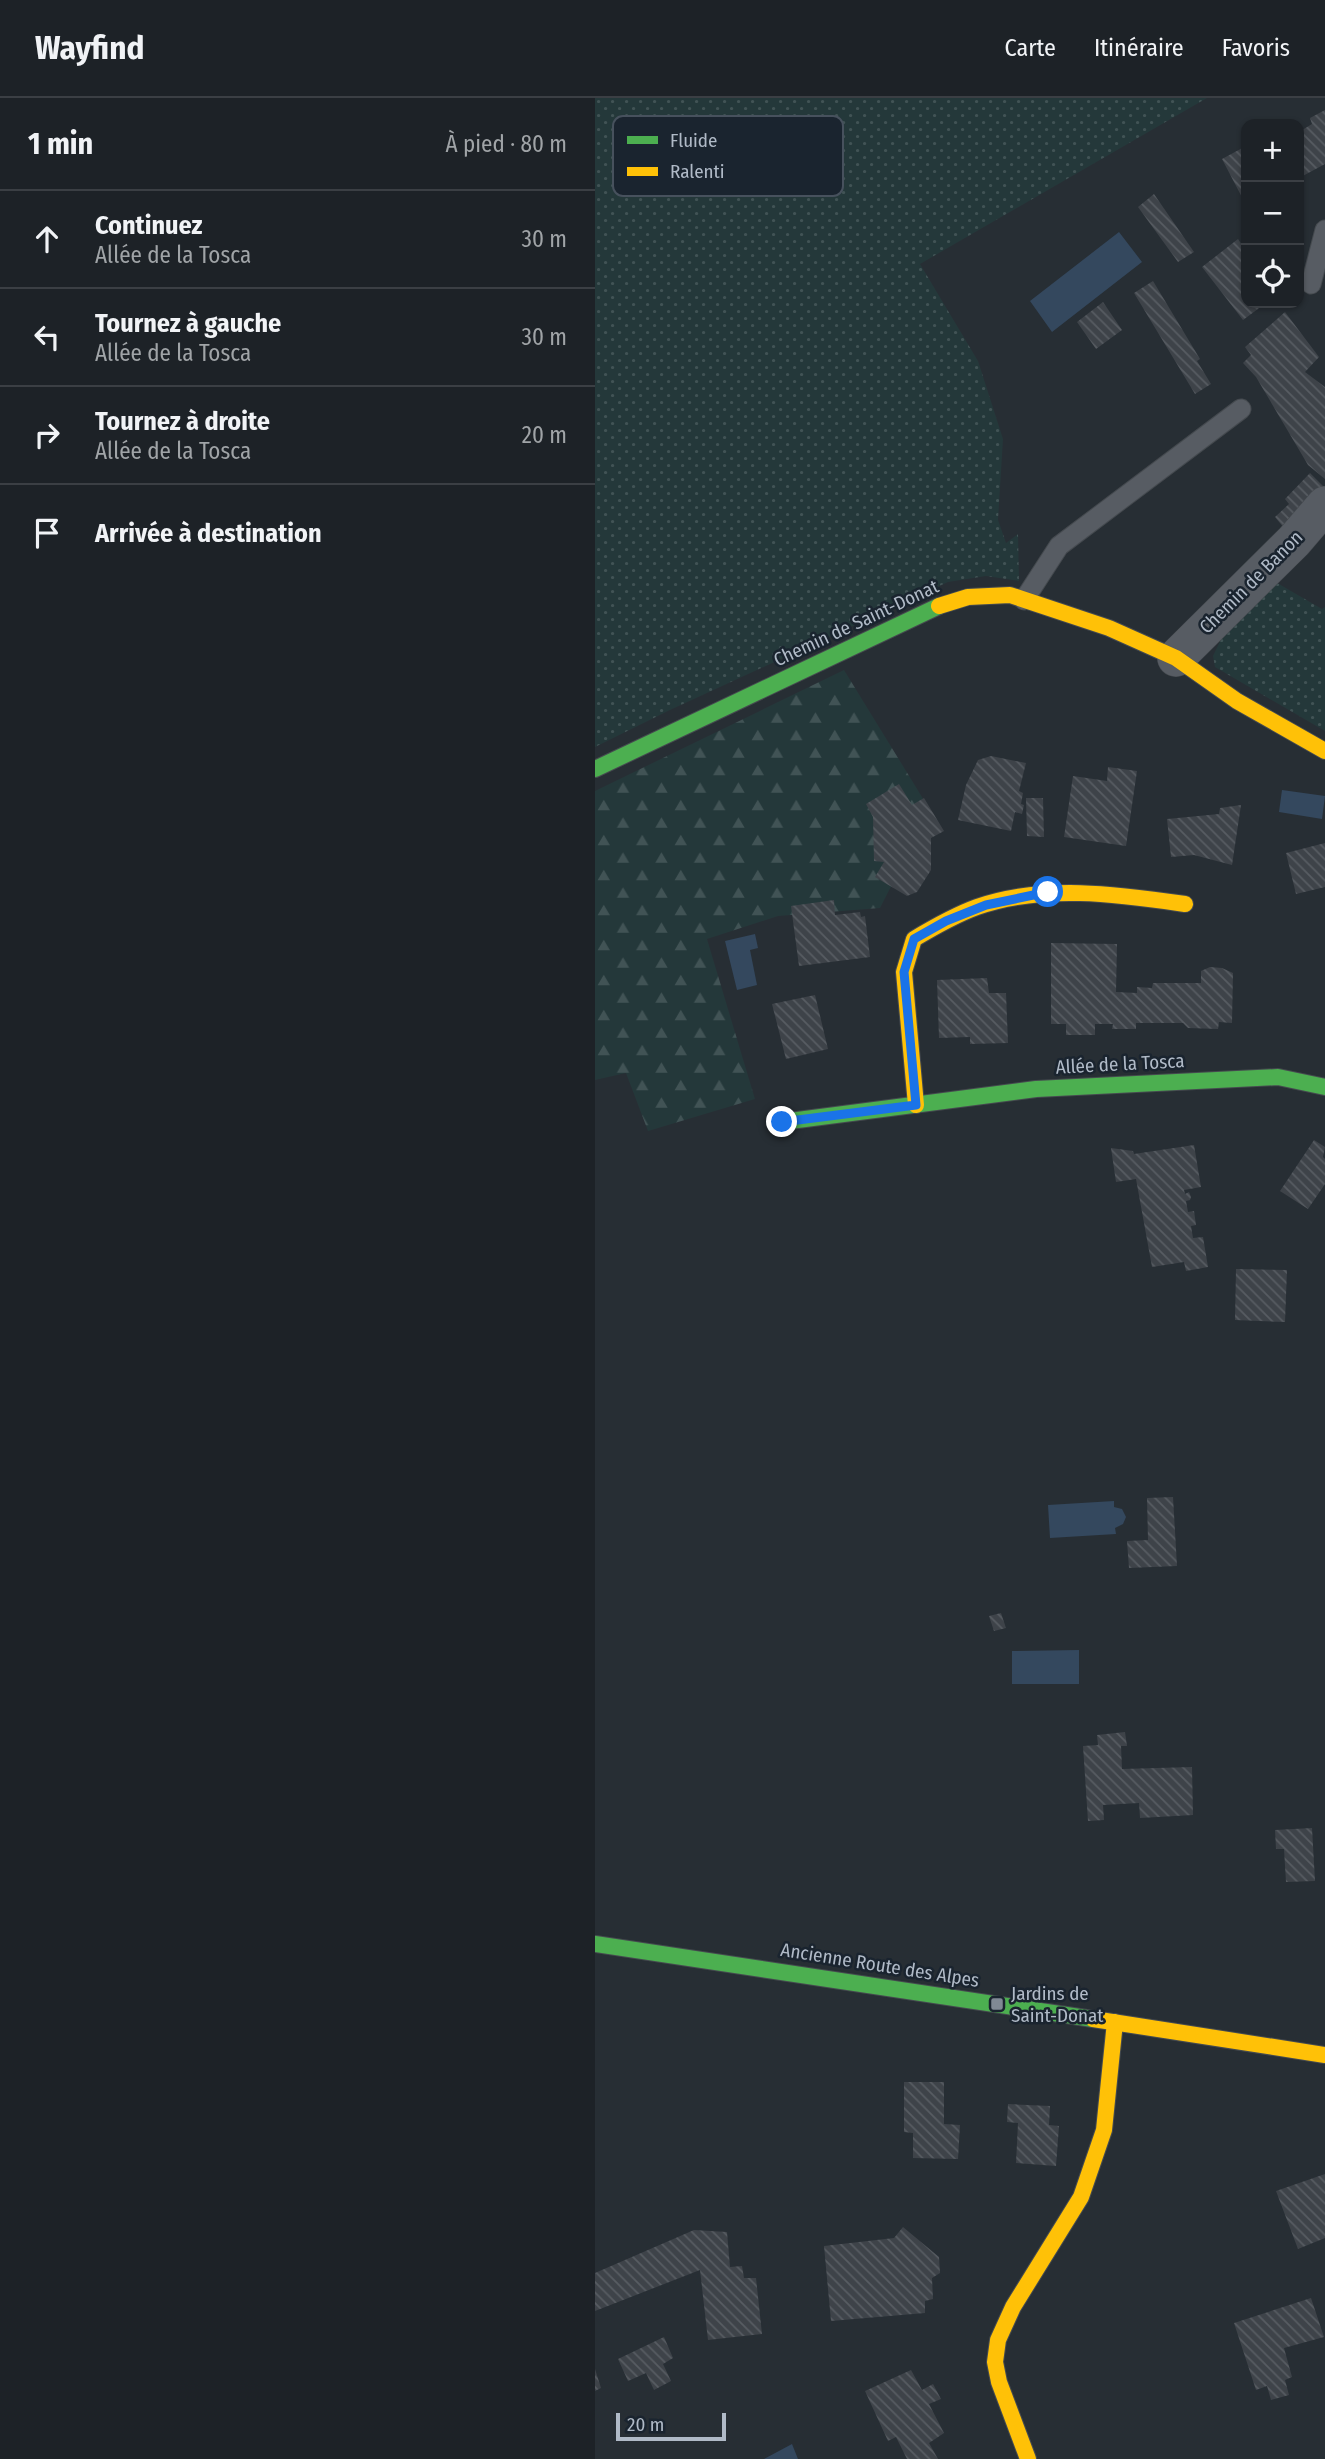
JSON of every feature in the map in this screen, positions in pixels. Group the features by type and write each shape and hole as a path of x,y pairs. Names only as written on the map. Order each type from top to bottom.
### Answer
{"street":[{"name":"Chemin de Banon","path":"1176,658 1294,541 1325,505"},
{"name":"Chemin de Saint-Donat","path":"595,769 933,608 968,597 1010,595 1109,628 1176,658 1237,701 1325,751"},
{"path":"916,1105 904,972 914,939 946,921 986,905 1048,892 1111,893 1185,904"},
{"name":"Allée de la Tosca","path":"782,1122 1037,1089 1278,1077 1325,1087"},
{"name":"Ancienne Route des Alpes","path":"595,1944 1325,2055"},
{"path":"1028,2459 999,2382 995,2362 998,2340 1013,2307 1081,2197 1104,2130 1115,2022"}],"lane":[{"path":"1311,284 1325,230"},
{"path":"1024,600 1059,547 1241,409"}],"green space":[{"path":"595,98 1207,98 920,264 978,361 1003,439 998,520 1006,543 1018,534 1019,581 986,576 948,582 595,747"},
{"path":"1272,580 1322,609 1325,607 1325,731 1215,667 1213,656 1225,631"},
{"path":"844,670 930,810 880,908 778,916 707,939 755,1099 648,1131 626,1073 595,1080 595,791"}],"water":[{"path":"1119,232 1142,262 1052,332 1030,301"},
{"path":"1282,790 1325,796 1322,819 1279,812"},
{"path":"755,934 758,948 750,950 757,985 737,990 725,941"},
{"path":"1114,1501 1114,1507 1122,1509 1126,1517 1123,1524 1115,1528 1116,1534 1050,1538 1048,1505"},
{"path":"1079,1650 1079,1684 1012,1684 1012,1651"},
{"path":"792,2444 798,2459 764,2459"}],"building":[{"path":"1325,110 1325,164 1304,175 1304,129 1312,124 1310,118"},
{"path":"1241,149 1241,195 1222,159"},
{"path":"1154,194 1194,252 1178,262 1138,207"},
{"path":"1238,239 1241,244 1241,308 1259,308 1243,320 1202,267"},
{"path":"1153,281 1200,359 1197,361 1211,384 1195,394 1134,293"},
{"path":"1103,302 1122,330 1096,349 1077,322"},
{"path":"1285,312 1319,357 1305,372 1325,387 1325,479 1308,465 1256,377 1243,363 1251,355 1245,347"},
{"path":"1310,473 1323,486 1284,528 1275,517 1289,504 1285,499"},
{"path":"991,756 1026,763 1019,791 1023,793 1021,804 1024,805 1022,814 1015,812 1011,831 958,820 966,785 978,760"},
{"path":"1108,767 1137,771 1126,846 1064,837 1073,776 1107,781"},
{"path":"899,784 912,805 924,798 944,831 931,838 931,870 917,892 907,896 875,877 884,862 874,861 873,817 866,804"},
{"path":"1026,798 1043,798 1044,837 1027,836"},
{"path":"1241,805 1232,865 1194,855 1171,857 1167,819 1219,814 1220,808"},
{"path":"1325,843 1325,887 1296,894 1286,853"},
{"path":"834,900 835,915 860,912 861,917 865,916 870,957 799,966 791,906"},
{"path":"1051,943 1117,944 1116,992 1137,993 1137,987 1152,988 1153,983 1201,983 1201,971 1210,967 1222,968 1233,973 1232,1023 1219,1022 1218,1029 1188,1028 1183,1023 1136,1023 1136,1029 1112,1029 1113,1024 1095,1024 1095,1035 1066,1035 1066,1024 1051,1024"},
{"path":"987,978 989,993 1006,993 1008,1043 970,1044 970,1037 939,1038 937,980"},
{"path":"815,995 828,1049 786,1059 772,1004"},
{"path":"1314,1140 1325,1147 1325,1184 1308,1209 1280,1191"},
{"path":"1194,1145 1201,1187 1184,1190 1185,1194 1189,1192 1191,1197 1186,1201 1188,1212 1194,1211 1196,1225 1191,1226 1193,1238 1203,1237 1208,1267 1186,1271 1184,1262 1152,1267 1136,1179 1116,1182 1111,1148 1133,1151 1134,1154"},
{"path":"1236,1269 1287,1270 1285,1322 1235,1320"},
{"path":"1173,1497 1177,1566 1129,1568 1127,1541 1148,1540 1147,1498"},
{"path":"1001,1613 1006,1628 994,1631 989,1616"},
{"path":"1125,1732 1127,1746 1121,1746 1122,1769 1192,1767 1193,1815 1140,1818 1139,1803 1103,1805 1104,1820 1088,1821 1083,1746 1098,1745 1097,1735"},
{"path":"1312,1828 1315,1881 1286,1882 1284,1849 1276,1849 1275,1830"},
{"path":"904,2082 944,2082 944,2124 960,2125 958,2159 913,2158 913,2133 904,2132"},
{"path":"1008,2104 1050,2106 1049,2125 1059,2126 1056,2166 1016,2163 1018,2123 1007,2122"},
{"path":"1325,2174 1325,2238 1298,2249 1276,2191"},
{"path":"903,2227 939,2257 940,2273 932,2278 933,2299 925,2301 925,2313 831,2321 824,2246 894,2238"},
{"path":"694,2230 727,2232 730,2267 742,2266 744,2278 756,2278 762,2334 708,2340 700,2270 595,2311 595,2273"},
{"path":"1311,2298 1324,2337 1284,2348 1292,2377 1285,2380 1289,2395 1271,2400 1267,2386 1256,2390 1234,2323"},
{"path":"664,2337 673,2358 663,2364 671,2381 654,2390 646,2373 628,2381 618,2359"},
{"path":"595,2369 601,2388 595,2391"},
{"path":"911,2370 922,2390 933,2384 941,2399 929,2404 944,2433 929,2443 938,2459 907,2459 896,2437 888,2441 865,2391"}],"traffic: fast":[{"path":"595,769 939,606"},
{"path":"782,1122 1036,1089 1278,1077 1325,1087"},
{"path":"595,1944 1093,2019"}],"traffic: slow":[{"path":"939,606 968,597 1010,595 1109,628 1176,658 1237,701 1325,751"},
{"path":"916,1105 904,972 914,939 977,907 1028,895 1107,894 1185,904"},
{"path":"1093,2019 1325,2055"},
{"path":"1028,2459 999,2382 995,2362 998,2340 1013,2307 1081,2197 1104,2130 1115,2022"}],"place":[{"name":"Jardins de Saint-Donat","path":"997,2004"}],"route":[{"path":"782,1122 916,1105 904,972 914,939 946,921 986,905 1048,892"}]}
